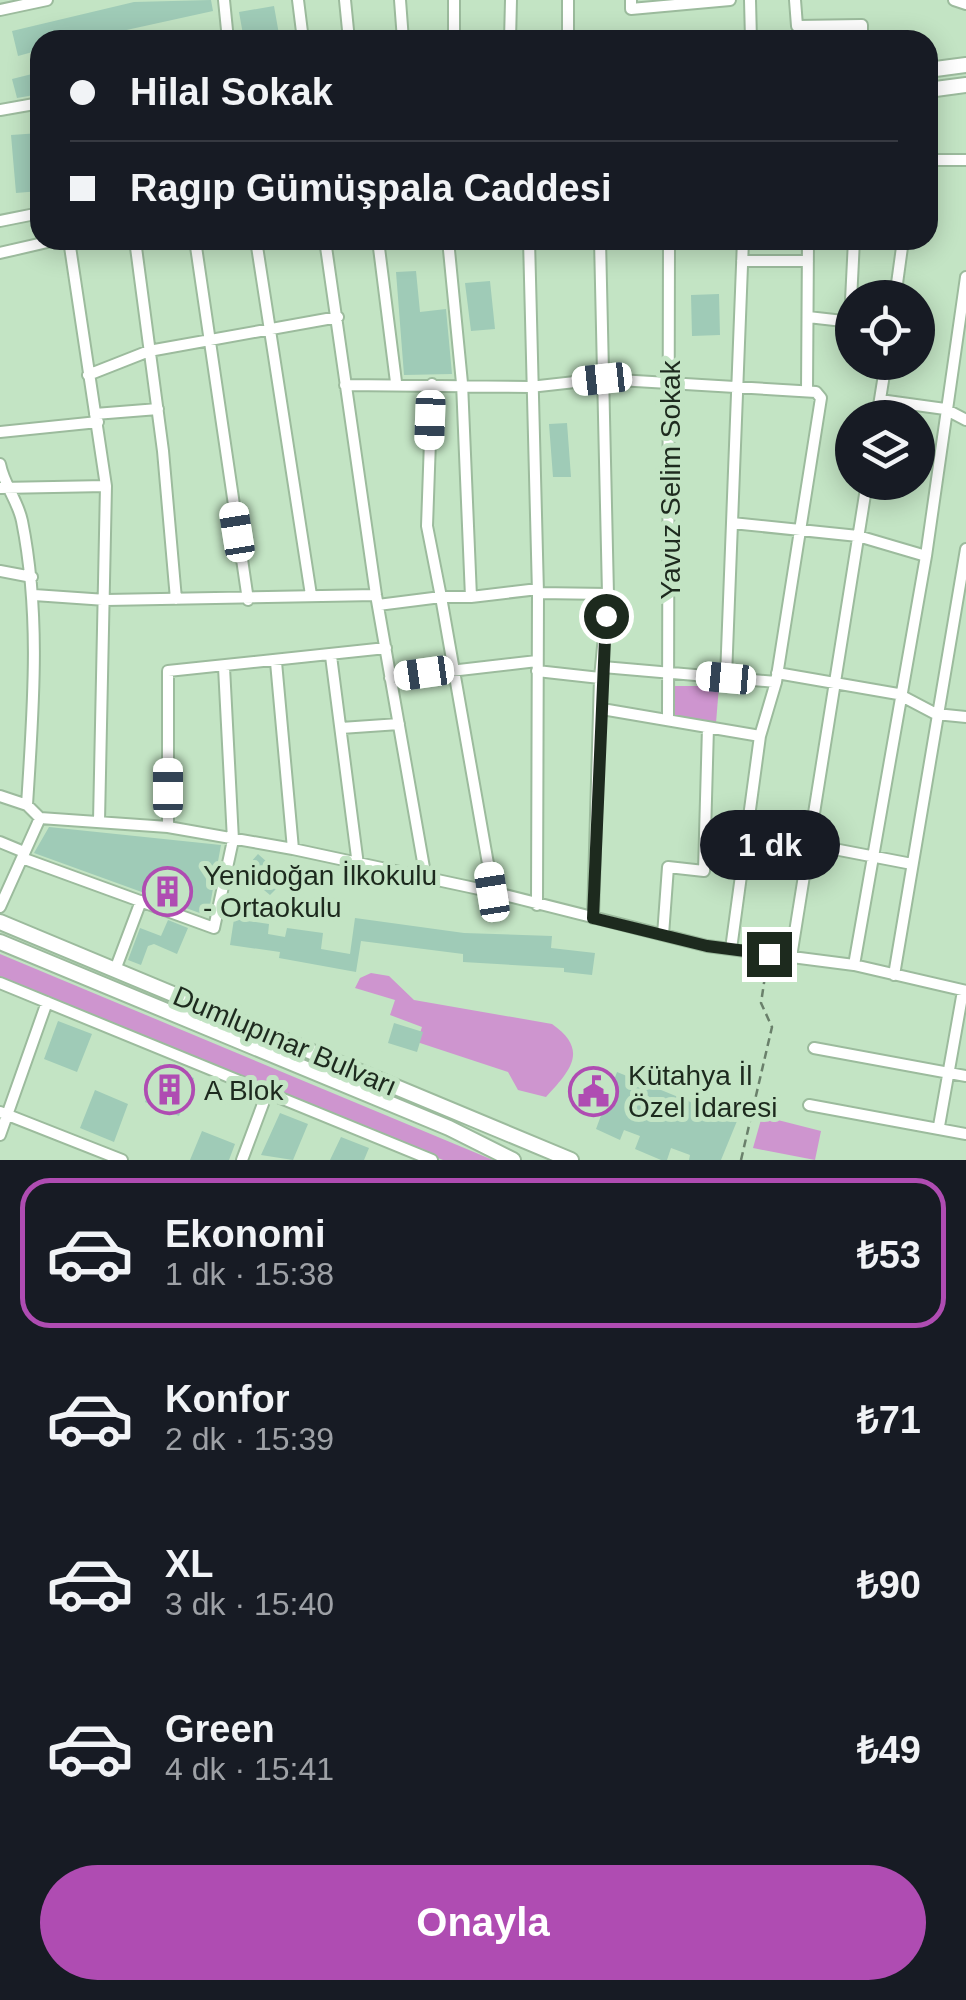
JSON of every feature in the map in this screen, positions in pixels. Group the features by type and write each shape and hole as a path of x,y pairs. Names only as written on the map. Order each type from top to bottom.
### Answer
{"main road":[{"path":"938,69 966,65"},
{"path":"938,89 966,85"},
{"name":"Dumlupınar Bulvarı","path":"0,922 571,1160"},
{"name":"Dumlupınar Bulvarı","path":"0,942 449,1128 513,1160"}],"street":[{"path":"0,10 47,0"},
{"path":"224,0 227,30"},
{"path":"298,0 302,30"},
{"path":"345,0 348,30"},
{"path":"400,0 402,30"},
{"path":"454,0 454,30"},
{"path":"510,0 510,30"},
{"path":"568,0 568,30"},
{"path":"631,5 730,0"},
{"path":"750,0 751,30"},
{"path":"795,0 797,26 862,25 862,30"},
{"path":"954,0 966,4"},
{"path":"0,110 30,105"},
{"path":"938,160 966,160"},
{"path":"0,221 30,215"},
{"path":"0,253 30,246"},
{"path":"70,250 106,486 99,821"},
{"path":"135,250 158,409 176,600"},
{"path":"196,250 248,600"},
{"path":"257,250 311,595"},
{"path":"327,250 377,600 426,879"},
{"path":"379,250 396,382"},
{"path":"449,250 462,383 470,597"},
{"path":"529,250 538,591 537,905"},
{"path":"593,918 608,594 600,250"},
{"name":"Yavuz Selim Sokak","path":"668,720 672,381 669,250"},
{"path":"726,678 743,250"},
{"path":"807,391 808,250"},
{"path":"853,280 854,250"},
{"path":"897,280 902,250"},
{"path":"742,261 808,261"},
{"path":"854,965 898,694 926,556 966,277"},
{"path":"88,375 150,351 338,317"},
{"path":"808,317 835,320"},
{"path":"345,385 396,382 530,387 602,379 807,391 822,398 776,678 760,736 731,950"},
{"path":"880,400 883,380"},
{"path":"432,384 428,526 457,668 492,892"},
{"path":"935,407 966,420"},
{"path":"0,432 158,409"},
{"path":"0,464 2,488 21,514 34,595 35,666 27,805"},
{"path":"2,488 106,486"},
{"path":"791,957 864,500"},
{"path":"732,523 801,527 858,536 926,556"},
{"path":"894,974 936,714 961,609 966,550"},
{"path":"0,571 32,577"},
{"path":"34,595 106,600 248,600 311,595 377,600 538,591 608,594"},
{"path":"168,827 168,671 386,648"},
{"path":"331,656 358,865"},
{"path":"276,662 292,849"},
{"path":"390,678 457,668 537,666 776,678 835,682 898,694 936,714 966,717"},
{"path":"0,842 23,855 214,928 233,840 224,667"},
{"path":"602,709 760,736"},
{"path":"341,728 399,724"},
{"path":"663,935 668,867 704,871 708,728"},
{"path":"0,796 27,805 40,818 168,827 292,849 731,950 854,965 964,991 940,1126"},
{"path":"0,908 40,818"},
{"path":"746,832 912,864"},
{"path":"114,970 141,902"},
{"path":"0,983 432,1160"},
{"path":"0,1134 47,1002"},
{"path":"814,1048 966,1076"},
{"path":"242,1160 267,1092"},
{"path":"809,1105 940,1126 966,1134"},
{"path":"4,1114 122,1160"}],"path":[{"path":"740,1160 772,1027 761,1003 769,954"}],"shaded area":[{"path":"673,686 719,686 716,723 674,717"},
{"path":"0,954 493,1160 443,1160 0,983"},
{"path":"371,973 389,976 414,1000 552,1024 570,1043 573,1051 569,1069 546,1097 518,1090 508,1072 417,1042 422,1027 390,1015 395,1000 355,988 360,978"},
{"path":"762,1116 821,1131 815,1160 753,1148"}],"building":[{"path":"211,0 213,11 127,30 30,30 30,53 18,56 12,31 134,2"},
{"path":"274,6 278,30 242,30 239,12"},
{"path":"30,74 30,96 17,98 12,79"},
{"path":"30,134 30,192 16,193 11,135"},
{"path":"416,271 420,312 446,309 452,374 404,375 396,272"},
{"path":"490,281 495,329 471,331 465,283"},
{"path":"719,294 720,335 692,336 691,295"},
{"path":"567,423 571,477 553,477 549,424"},
{"name":"Yenidoğan İlkokulu - Ortaokulu","path":"49,827 221,845 208,916 34,853"},
{"path":"258,854 286,879 270,895 242,872"},
{"path":"355,918 464,933 552,936 551,948 595,953 592,975 564,972 564,968 463,962 463,954 361,941 356,972 279,958 280,952 230,945 234,919 269,924 268,934 285,937 287,928 323,933 321,949 350,954"},
{"path":"168,920 188,928 177,954 154,944 148,946 141,965 128,960 140,928 161,936"},
{"path":"58,1021 92,1034 77,1072 44,1059"},
{"path":"394,1023 423,1032 417,1052 388,1043"},
{"name":"A Blok","path":"160,1065 194,1078 179,1116 145,1102"},
{"path":"617,1072 737,1121 721,1160 689,1160 690,1155 671,1148 667,1160 661,1160 635,1149 640,1136 624,1130 620,1140 596,1129"},
{"path":"95,1090 128,1104 114,1142 80,1128"},
{"path":"280,1113 308,1124 293,1160 261,1155"},
{"path":"202,1131 235,1144 229,1160 190,1160"},
{"path":"341,1137 369,1148 364,1160 330,1160"}],"place":[{"name":"Yenidoğan İlkokulu - Ortaokulu","path":"168,891"},
{"name":"A Blok","path":"169,1090"},
{"name":"Kütahya İl Özel İdaresi","path":"593,1091"}],"route":[{"path":"606,616 600,678 593,918 707,946 769,954"}]}
